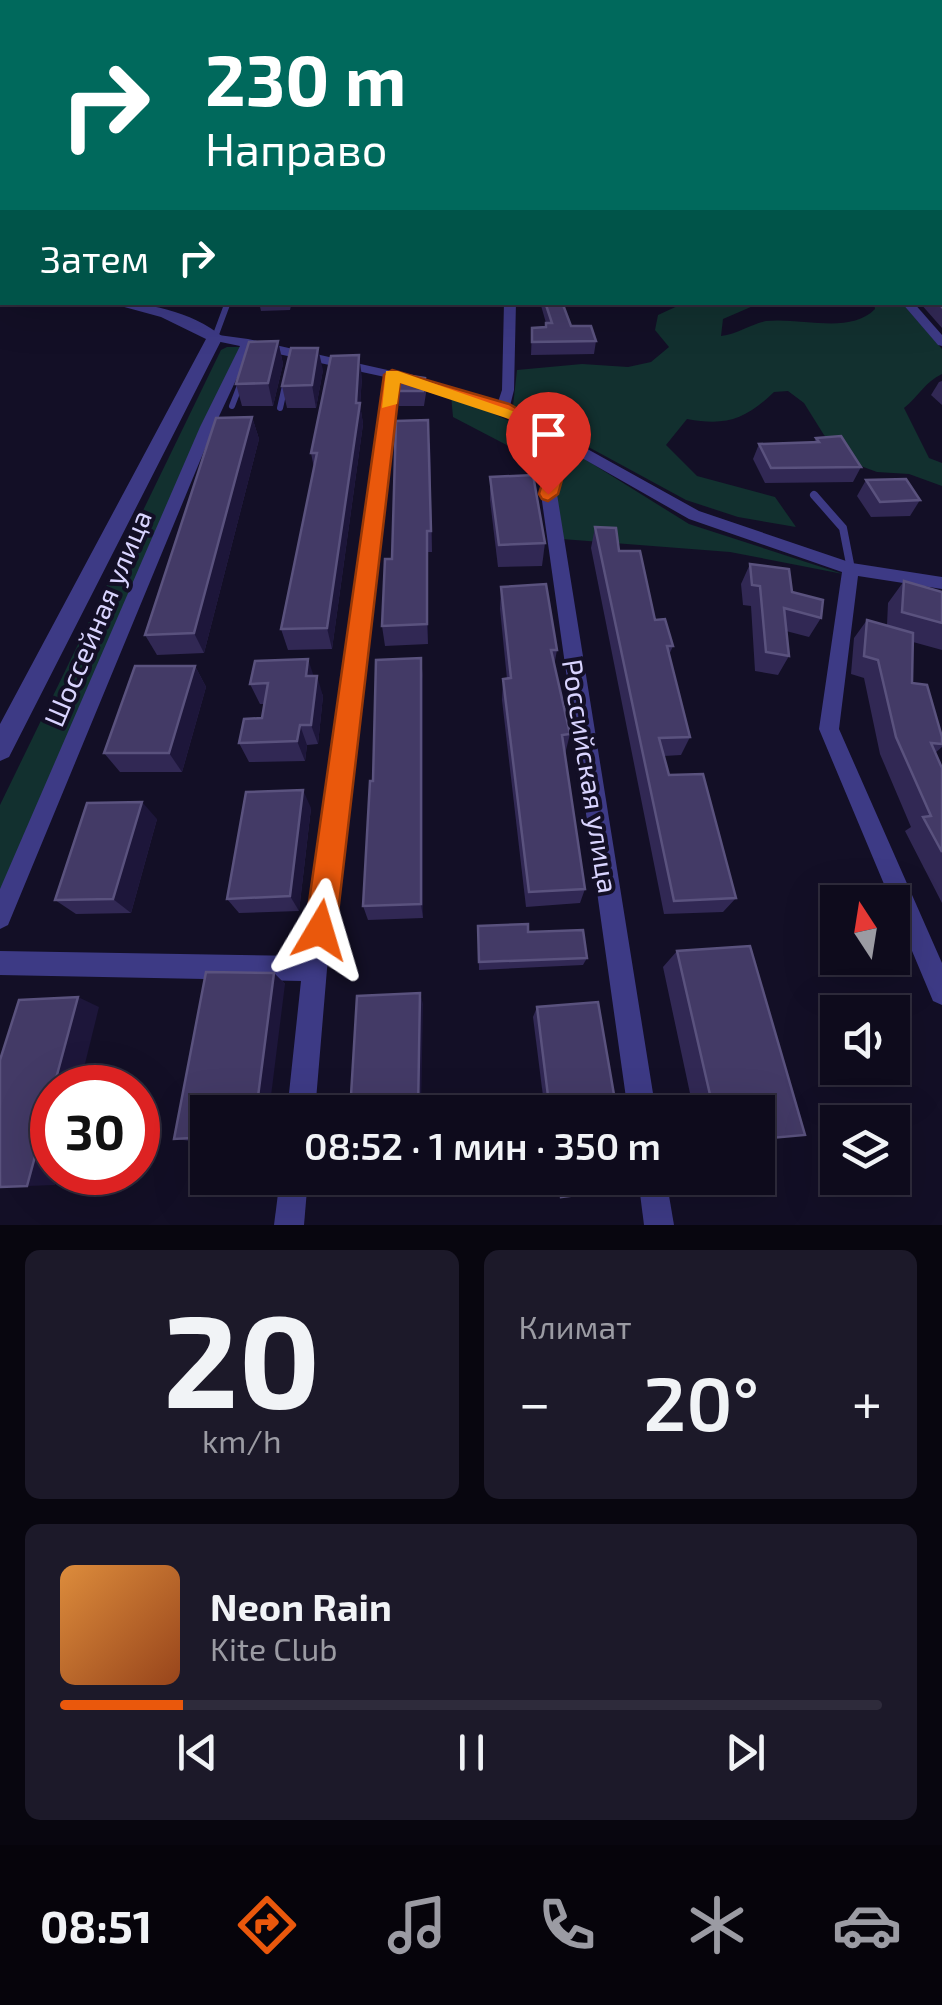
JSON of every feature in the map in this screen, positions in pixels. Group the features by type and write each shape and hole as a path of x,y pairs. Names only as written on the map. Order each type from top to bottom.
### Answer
{"street":[{"path":"126,305 166,314 215,338 292,353 330,369 392,375 502,408 694,516 851,569 942,582"},
{"path":"502,408 508,390 510,305"},
{"path":"909,305 941,339"},
{"name":"Шоссейная улица","path":"0,749 215,338"},
{"name":"Шоссейная улица","path":"0,917 208,427 251,344"},
{"path":"303,1095 315,970 392,375"},
{"name":"Российская улица","path":"564,441 548,494 639,1095"},
{"path":"851,569 830,729 942,992"},
{"path":"0,963 315,970"},
{"path":"290,1225 293,1195"},
{"path":"655,1195 659,1225"}],"lane":[{"path":"215,338 227,305"},
{"path":"232,406 251,344"},
{"path":"280,408 292,353"},
{"path":"814,496 843,528 851,569"}],"green space":[{"path":"680,305 755,305 723,319 721,336 766,321 839,323 865,317 874,305 904,305 942,349 942,374 904,408 929,458 942,463 942,486 909,474 877,472 858,465 824,435 804,403 788,391 774,392 734,419 687,419 666,445 697,476 775,497 796,527 738,517 686,500 513,406 517,370 582,364 628,367 651,362 669,347 655,330 658,315"},
{"path":"240,347 0,901 0,805 221,350"},
{"path":"451,395 552,440 556,447 547,466 453,417"},
{"path":"583,458 689,524 843,574 730,552 562,539 555,492 557,463"}],"building":[{"path":"546,305 563,305 571,326 591,326 596,341 532,342 532,328 552,323"},
{"path":"278,341 268,383 236,384 249,342"},
{"path":"291,348 318,348 312,385 282,386"},
{"path":"359,355 356,403 360,403 327,628 281,629 317,453 311,453 331,356"},
{"path":"399,374 425,378 423,391 397,391"},
{"path":"252,417 194,633 145,635 216,418"},
{"path":"428,420 431,531 427,531 427,624 382,626 385,559 392,559 396,421"},
{"path":"841,436 861,467 771,468 759,444 819,442 816,438"},
{"path":"533,475 545,543 499,545 490,477"},
{"path":"906,479 920,500 880,502 866,480"},
{"path":"595,527 616,528 619,551 640,551 655,620 665,619 673,646 667,646 690,737 659,738 669,775 703,774 736,898 674,901"},
{"path":"750,564 789,569 792,592 823,600 821,618 784,608 789,656 766,652 760,586 752,585"},
{"path":"904,581 942,592 942,623 902,612"},
{"path":"546,584 557,650 551,650 570,734 562,735 585,889 529,892 503,679 511,678 501,587"},
{"path":"867,620 913,633 912,683 927,685 942,737 942,744 931,743 942,768 942,852 923,817 931,816 896,737 878,660 864,656"},
{"path":"421,658 421,904 363,906 373,781 376,660"},
{"path":"308,659 306,676 317,676 311,725 300,725 297,741 239,743 244,719 262,718 268,683 250,684 255,661"},
{"path":"135,666 195,666 169,753 104,753"},
{"path":"303,790 290,896 227,899 246,792"},
{"path":"142,802 113,899 55,900 87,803"},
{"path":"528,924 528,932 583,930 587,958 479,962 478,926"},
{"path":"750,946 805,1135 775,1138 775,1095 710,1095 677,951"},
{"path":"206,972 274,973 258,1095 190,1095 190,1138 174,1139"},
{"path":"420,993 418,1095 351,1095 357,996"},
{"path":"78,997 60,1065 30,1065 27,1186 0,1187 0,1060 19,1000"},
{"path":"598,1002 614,1095 548,1095 537,1007"}],"slow traffic":[{"path":"388,404 392,375 516,415"}],"route":[{"path":"320,930 392,375 502,408 564,441 548,494"}]}
